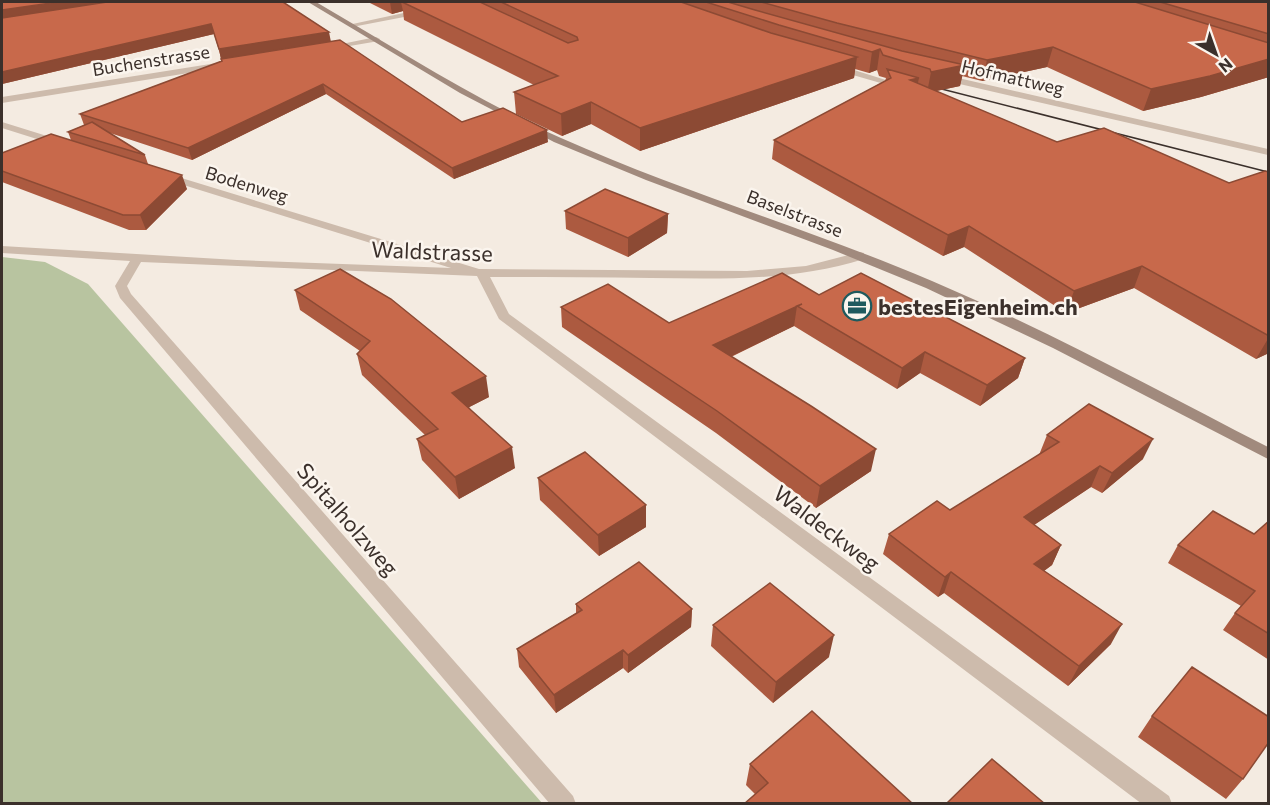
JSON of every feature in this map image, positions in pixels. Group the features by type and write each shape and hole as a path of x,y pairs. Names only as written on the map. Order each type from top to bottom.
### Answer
{"main road":[{"name":"Baselstrasse","path":"312,2 488,105 557,140 860,256 992,312 1269,454"}],"street":[{"path":"352,25 427,10"},
{"path":"320,49 376,39"},
{"name":"Buchenstrasse","path":"2,100 229,64"},
{"path":"825,65 910,89"},
{"name":"Hofmattweg","path":"929,74 1269,152"},
{"path":"2,125 70,146"},
{"name":"Bodenweg","path":"150,171 482,274"},
{"name":"Waldstrasse","path":"2,249 137,258 482,274 792,272 843,263 860,256"},
{"name":"Spitalholzweg","path":"137,258 121,286 124,295 565,804"},
{"name":"Waldeckweg","path":"482,274 504,316 1161,804"}],"green space":[{"path":"2,257 45,262 88,284 542,803 2,803"}],"building":[{"path":"2,2 58,2 2,10"},
{"path":"107,2 283,2 329,32 219,49 211,24 2,72 2,18"},
{"path":"402,2 480,2 568,43 578,40 577,37 501,2 681,2 771,33 857,57 640,128 591,102 561,114 514,92 558,76"},
{"path":"706,2 728,2 902,51 965,65 931,72 930,69 883,55 880,49 872,52"},
{"path":"761,2 1135,2 1269,43 1269,59 1210,76 1151,89 1053,47 987,60"},
{"path":"1160,2 1269,2 1269,34"},
{"path":"340,40 462,122 503,108 547,130 452,168 323,84 188,148 80,114 222,61 221,59"},
{"path":"887,69 919,78 910,80 1057,142 1104,128 1229,183 1265,171 1269,172 1269,336 1142,266 1074,291 969,226 948,235 774,140 891,78"},
{"path":"92,122 145,155 68,132"},
{"path":"51,134 182,175 140,215 123,215 2,171 2,153"},
{"path":"605,189 668,214 628,238 565,211"},
{"path":"340,269 391,299 486,376 452,393 512,447 455,477 417,439 438,429 357,354 370,341 295,290"},
{"path":"782,273 819,295 861,273 1025,358 987,385 925,352 902,368 797,306 713,345 876,449 820,486 717,411 561,307 608,284 669,323"},
{"path":"1089,404 1153,439 1112,473 1100,466 1024,517 1061,545 1034,564 1122,624 1079,666 951,572 945,577 889,534 937,501 950,510 1059,442 1047,435"},
{"path":"585,452 646,505 598,535 538,478"},
{"path":"1213,511 1254,534 1269,521 1269,634 1235,613 1255,591 1178,545"},
{"path":"639,562 692,609 628,655 623,650 554,695 517,649 582,610 576,604"},
{"path":"770,583 834,635 776,682 713,625"},
{"path":"1192,667 1269,717 1269,742 1243,779 1152,716"},
{"path":"812,711 913,804 744,804 768,783 750,764"},
{"path":"992,759 1045,804 946,804"}],"tram line":[{"path":"926,85 1268,172"}],"place":[{"name":"bestesEigenheim.ch","path":"857,306"}]}
